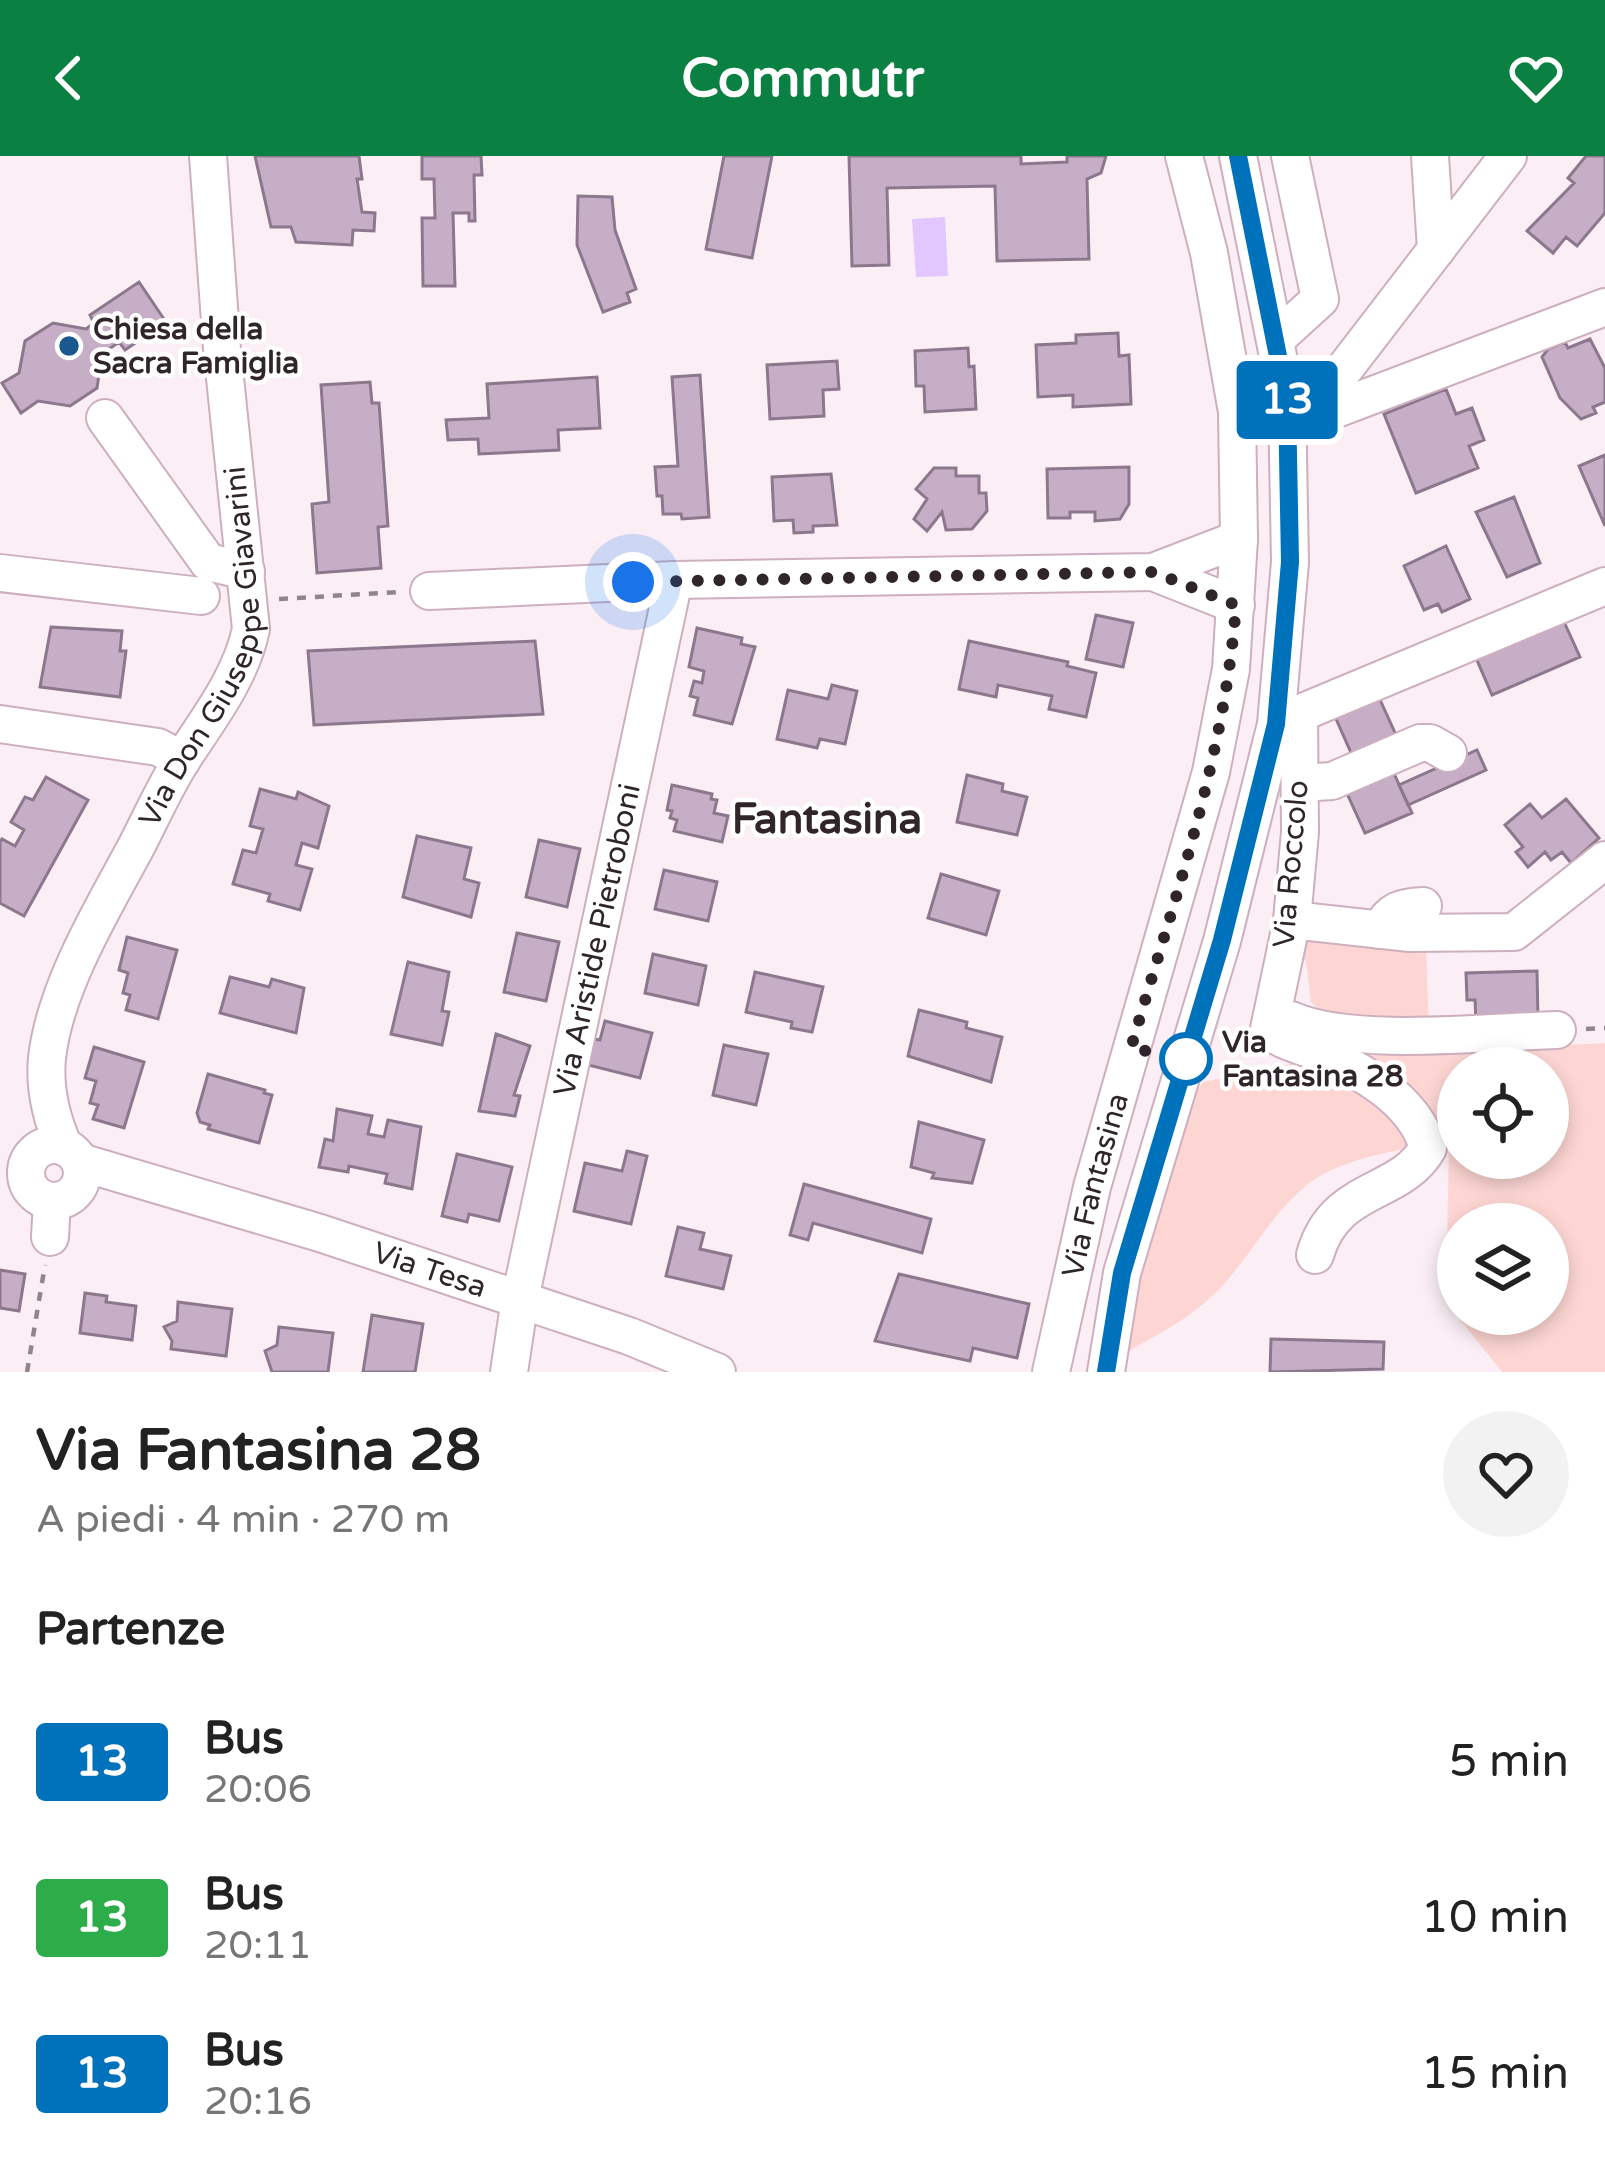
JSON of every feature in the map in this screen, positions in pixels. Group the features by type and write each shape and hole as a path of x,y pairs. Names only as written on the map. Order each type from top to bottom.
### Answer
{"street":[{"name":"Via Don Giuseppe Giavarini","path":"43,1175 46,1062 53,1026 85,944 182,760 247,651 251,629 208,156"},
{"name":"Via Fantasina","path":"1052,1372 1092,1187 1211,772 1231,669 1239,539 1237,412 1209,253 1184,156"},
{"path":"1106,1372 1122,1273 1287,719 1287,411 1238,156"},
{"path":"1275,340 1320,299 1290,156"},
{"path":"1430,156 1436,250"},
{"path":"1287,411 1340,376 1508,156"},
{"path":"1287,411 1340,408 1605,307"},
{"path":"105,418 208,562 248,585"},
{"path":"429,591 674,580 1153,572 1239,539"},
{"path":"1153,572 1236,605"},
{"path":"0,573 201,596"},
{"name":"Via Aristide Pietroboni","path":"509,1372 520,1299 674,580"},
{"path":"1287,719 1605,586"},
{"name":"Via Roccolo","path":"1271,1011 1292,920 1300,783 1287,719"},
{"path":"0,724 158,746 182,760"},
{"path":"1300,783 1332,781 1420,743 1448,753"},
{"path":"1292,920 1380,930 1514,932 1605,860"},
{"path":"1380,930 1395,910 1423,906"},
{"path":"1315,1255 1328,1223 1351,1201 1418,1165 1428,1148 1423,1128 1402,1103 1375,1082 1273,1035 1271,1011 1310,1028 1352,1035 1556,1030"},
{"name":"Via Tesa","path":"43,1175 140,1182 282,1221 629,1336 717,1372"}],"path":[{"path":"248,585 429,591"},
{"path":"28,1372 43,1175"}],"shaded area":[{"path":"945,217 948,276 916,277 912,219"},
{"path":"1297,935 1426,947 1429,1026 1326,1016 1311,1002 1306,961 1293,952"},
{"path":"1605,1043 1605,1372 1502,1372 1472,1335 1569,1335 1569,1203 1448,1203 1448,1179 1569,1179 1569,1047 1529,1047"},
{"path":"1437,1052 1437,1142 1357,1160 1308,1184 1208,1300 1125,1353 1130,1310 1186,1106 1203,1082 1319,1058"}],"building":[{"path":"255,156 359,156 362,212 375,213 374,231 353,230 352,245 296,242 291,227 271,227"},
{"path":"422,156 481,156 482,175 474,175 475,221 469,221 469,213 453,213 455,286 423,286 422,218 435,218 434,179 422,179"},
{"path":"724,156 772,156 752,258 706,249"},
{"path":"849,156 1021,156 1021,164 1067,162 1067,156 1106,156 1101,173 1087,179 1089,259 997,261 995,186 887,188 889,265 852,266"},
{"path":"1586,156 1605,156 1605,213 1577,246 1566,237 1553,253 1527,231 1574,183 1568,178"},
{"path":"578,196 612,197 615,230 636,289 627,293 630,302 603,312 577,245"},
{"name":"Chiesa della Sacra Famiglia","path":"139,282 166,322 125,350 119,342 102,354 97,388 70,406 38,401 21,413 2,383 19,373 25,341 53,323 86,329 94,323 90,315"},
{"path":"1118,333 1119,356 1129,355 1131,404 1073,407 1073,395 1038,397 1036,345 1076,343 1076,335"},
{"path":"1590,339 1605,368 1605,402 1593,407 1596,413 1581,419 1560,398 1542,357 1565,342 1568,348"},
{"path":"968,348 969,367 974,366 976,409 925,412 924,386 916,386 915,351"},
{"path":"837,361 839,389 823,390 824,416 770,419 767,365"},
{"path":"700,375 709,517 682,519 681,514 663,514 655,467 678,466 672,377"},
{"path":"597,377 600,428 558,430 559,450 479,454 478,439 448,440 446,420 489,418 487,384"},
{"path":"370,382 372,403 379,403 388,526 378,527 381,568 317,573 312,504 329,502 321,385"},
{"path":"1446,389 1456,414 1472,408 1484,440 1469,446 1478,468 1416,493 1384,414"},
{"path":"1605,455 1605,526 1579,466"},
{"path":"1129,467 1129,504 1120,519 1095,521 1095,512 1048,518 1047,469"},
{"path":"934,468 956,468 956,476 979,476 979,493 986,493 987,511 972,529 946,530 942,512 927,531 914,519 927,499 916,489"},
{"path":"831,474 837,525 794,533 793,520 774,521 772,477"},
{"path":"1514,497 1540,563 1507,577 1476,512"},
{"path":"1446,546 1470,599 1442,612 1438,604 1424,610 1404,566"},
{"path":"1560,613 1580,657 1492,695 1473,651"},
{"path":"1096,615 1133,623 1123,667 1086,659"},
{"path":"51,627 122,631 120,651 126,651 120,697 40,687"},
{"path":"697,628 742,638 741,644 755,647 732,724 694,715 698,698 690,696 694,681 702,683 704,671 689,667"},
{"path":"535,641 543,714 314,725 308,651"},
{"path":"969,641 1068,662 1067,666 1096,673 1086,717 1049,709 1052,696 998,685 996,697 959,689"},
{"path":"832,685 857,691 845,744 820,739 817,748 777,739 788,690 828,699"},
{"path":"1377,693 1396,735 1352,755 1333,712"},
{"path":"1477,750 1486,770 1408,805 1399,785"},
{"path":"1392,769 1412,813 1365,833 1345,789"},
{"path":"967,775 1003,784 1002,791 1027,797 1017,835 957,822"},
{"path":"46,777 88,800 24,916 0,903 0,842 15,846 24,830 11,822 25,797 33,800"},
{"path":"672,785 712,794 711,799 717,800 714,813 728,816 722,842 674,831 677,820 667,810"},
{"path":"260,789 296,799 298,792 329,806 318,848 302,843 296,865 312,869 300,910 268,901 270,894 233,884 243,850 256,853 263,829 250,826"},
{"path":"1566,799 1599,838 1571,863 1562,852 1551,860 1545,852 1528,867 1516,852 1523,847 1505,825 1530,804 1542,818"},
{"path":"417,836 471,848 464,879 479,883 471,917 403,897"},
{"path":"539,840 580,849 567,907 526,897"},
{"path":"664,870 717,882 708,921 655,909"},
{"path":"941,874 999,891 986,935 928,918"},
{"path":"517,933 559,942 546,1001 504,992"},
{"path":"127,937 177,950 158,1019 126,1010 130,995 123,993 128,973 119,970"},
{"path":"653,954 706,966 698,1005 645,993"},
{"path":"408,962 449,972 442,1011 449,1012 442,1045 391,1034"},
{"path":"1537,971 1538,1021 1476,1022 1475,1000 1467,1000 1466,973"},
{"path":"755,972 823,987 812,1032 791,1028 792,1022 746,1012"},
{"path":"230,977 269,987 272,979 304,988 296,1033 220,1013"},
{"path":"919,1010 1002,1037 991,1082 908,1056"},
{"path":"605,1021 652,1033 640,1078 588,1065 594,1039 600,1040"},
{"path":"496,1034 530,1046 514,1095 520,1096 515,1116 479,1111"},
{"path":"724,1045 768,1054 756,1105 713,1095"},
{"path":"94,1047 144,1062 124,1128 93,1119 98,1105 90,1103 96,1081 85,1078"},
{"path":"208,1074 272,1095 259,1143 208,1129 210,1125 200,1122 197,1113"},
{"path":"337,1109 372,1116 368,1134 384,1137 388,1120 421,1127 412,1189 385,1183 387,1174 349,1166 348,1172 319,1167 325,1139 333,1141"},
{"path":"919,1122 984,1140 972,1183 932,1178 934,1173 911,1167"},
{"path":"627,1151 647,1156 631,1224 574,1211 585,1163 622,1171"},
{"path":"457,1154 512,1167 499,1221 469,1214 467,1222 442,1216"},
{"path":"804,1184 931,1219 922,1253 813,1223 808,1240 790,1235"},
{"path":"678,1227 704,1233 700,1249 731,1256 723,1289 666,1276"},
{"path":"0,1270 25,1274 19,1311 0,1308"},
{"path":"899,1274 1029,1304 1017,1358 973,1348 970,1361 875,1341"},
{"path":"85,1293 136,1306 132,1340 80,1333"},
{"path":"178,1302 232,1309 226,1356 171,1349 164,1327 177,1321"},
{"path":"372,1315 423,1324 415,1372 363,1372"},
{"path":"279,1327 333,1333 328,1372 272,1372 265,1351 277,1345"},
{"path":"1271,1339 1384,1342 1383,1369 1270,1372"}],"bus line":[{"name":"13","path":"1106,1372 1122,1273 1222,940 1276,724 1290,562 1287,401 1238,156"}],"place":[{"name":"Chiesa della Sacra Famiglia","path":"69,346"},
{"name":"Via Fantasina 28","path":"1186,1059"}],"district":[{"name":"Fantasina","path":"827,819"}],"route":[{"path":"633,582 1153,572 1236,605 1231,669 1211,772 1131,1048 1186,1059"}]}
